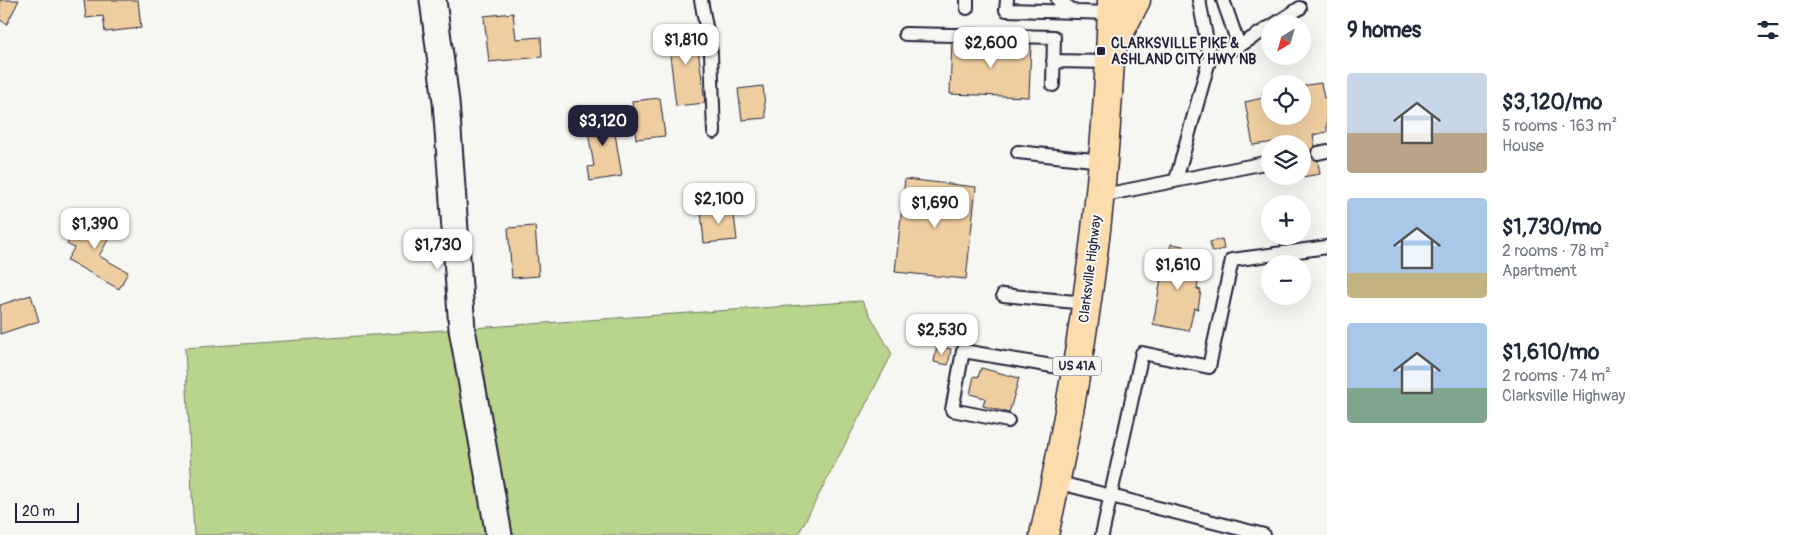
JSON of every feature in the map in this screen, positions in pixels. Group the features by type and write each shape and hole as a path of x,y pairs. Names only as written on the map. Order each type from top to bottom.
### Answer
{"main road":[{"path":"1109,57 1136,0"},
{"name":"Clarksville Highway","path":"1044,535 1056,482 1086,304 1099,196 1112,7"}],"street":[{"path":"433,0 446,102 462,329 499,535"}],"lane":[{"path":"701,0 711,54 714,132"},
{"path":"1007,0 1006,10 1077,12 1112,7"},
{"path":"1058,0 1077,12"},
{"path":"1176,180 1210,57 1200,0"},
{"path":"1223,0 1239,46"},
{"path":"1289,15 1300,8"},
{"path":"1210,57 1239,46 1261,33"},
{"path":"905,34 1054,37 1053,85"},
{"path":"1053,61 1109,57"},
{"path":"1018,152 1102,160"},
{"path":"1099,196 1261,164"},
{"path":"1102,535 1112,497 1142,353 1209,368 1232,260 1327,246"},
{"path":"1003,295 1086,304"},
{"path":"1008,422 952,410 963,351 1076,370"},
{"path":"1056,482 1264,535"}],"green space":[{"path":"862,301 892,354 798,535 194,535 185,348"}],"building":[{"path":"0,0 19,0 7,24 0,20"},
{"path":"84,0 138,0 141,28 105,32 103,16 86,18"},
{"path":"513,13 516,39 541,37 542,57 489,62 484,16"},
{"path":"695,26 705,103 676,106 667,29"},
{"path":"952,40 1031,43 1029,97 950,94"},
{"path":"1321,83 1324,98 1327,97 1327,132 1313,135 1320,174 1311,176 1311,135 1261,135 1261,144 1253,145 1245,102 1261,98 1261,125 1311,125 1311,85"},
{"path":"763,86 766,118 742,120 738,89"},
{"path":"660,98 665,136 636,139 632,101"},
{"path":"611,110 622,176 590,181 588,167 594,166 585,115"},
{"path":"905,179 976,187 966,279 895,272"},
{"path":"733,207 737,240 704,243 701,211"},
{"path":"93,211 117,224 99,256 128,272 119,289 67,260 74,248 67,244 77,225 83,228"},
{"path":"535,226 539,276 512,278 508,228"},
{"path":"1222,239 1224,249 1212,252 1210,242"},
{"path":"1171,244 1184,246 1182,259 1201,263 1197,289 1201,290 1198,309 1194,308 1189,331 1153,324 1165,256 1169,257"},
{"path":"31,295 39,321 0,334 0,305"},
{"path":"937,346 951,349 948,365 934,362"},
{"path":"981,368 1019,378 1009,413 983,406 985,398 970,394 974,376 978,377"}],"place":[{"name":"CLARKSVILLE PIKE & ASHLAND CITY HWY NB","path":"1101,51"}]}
